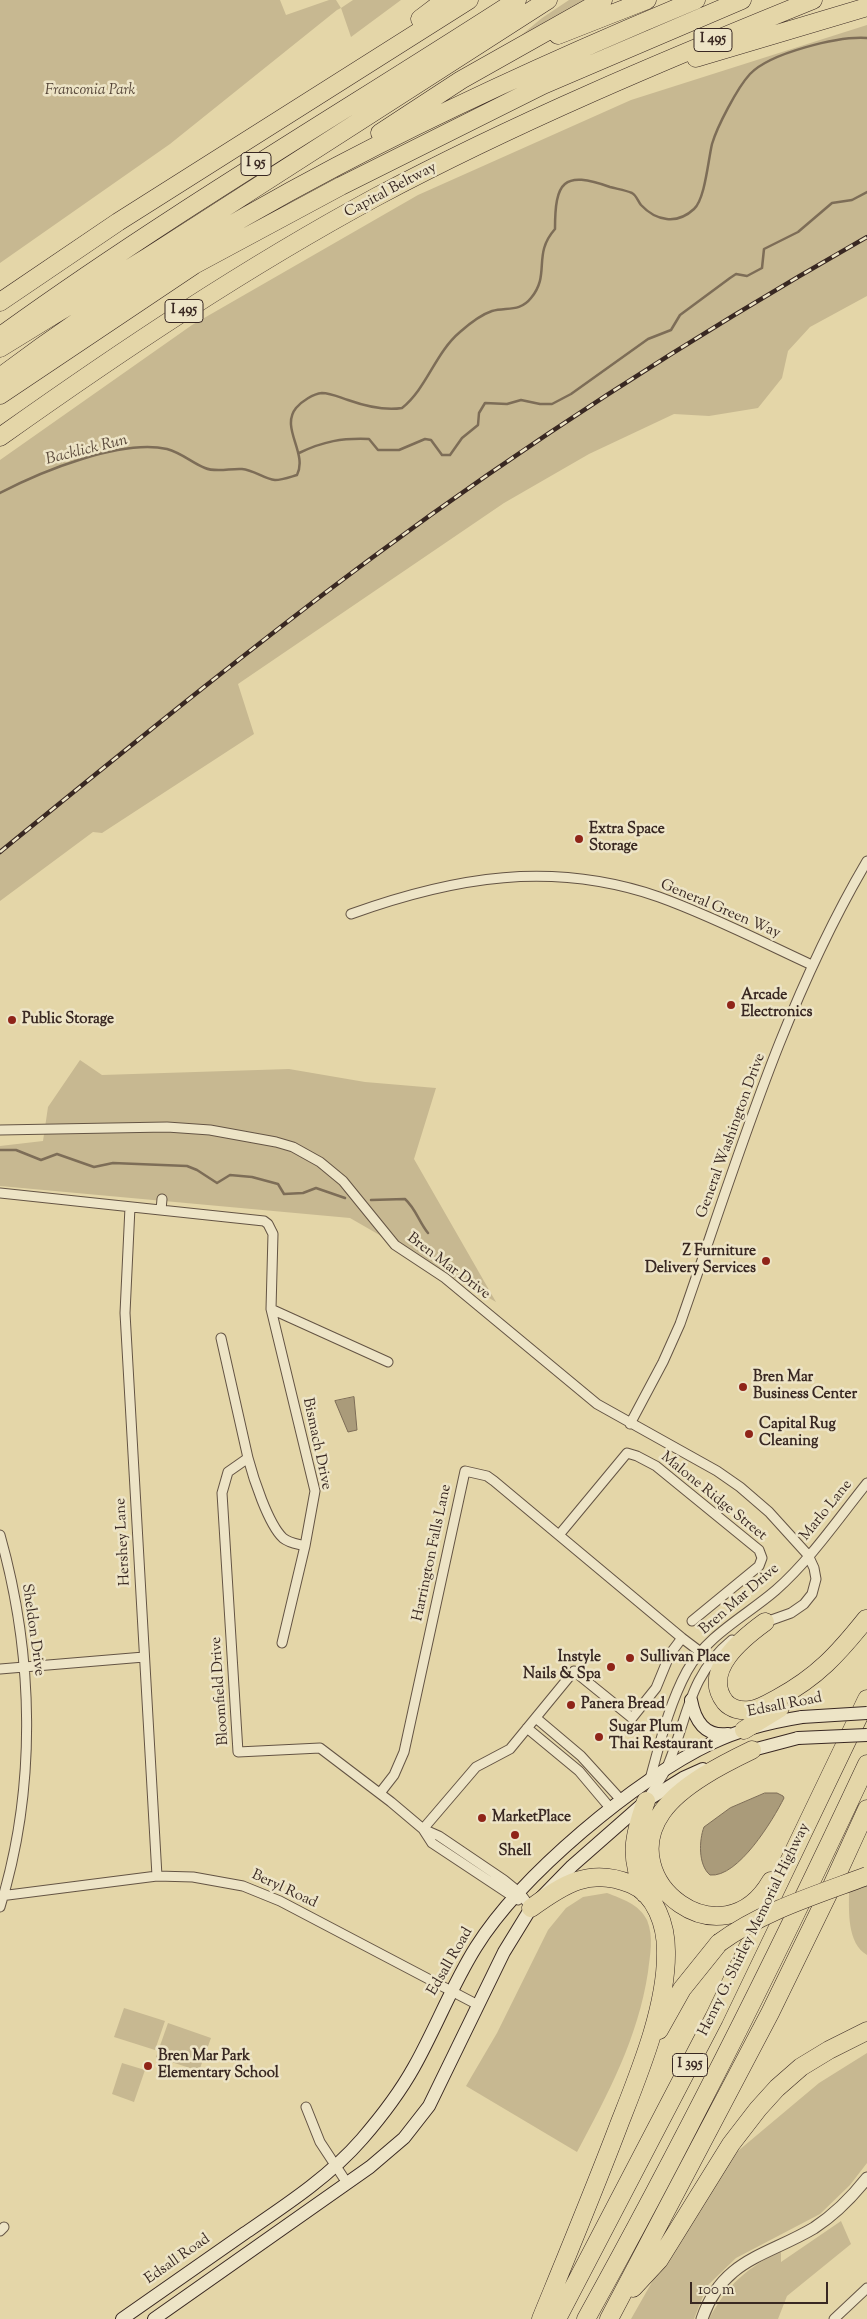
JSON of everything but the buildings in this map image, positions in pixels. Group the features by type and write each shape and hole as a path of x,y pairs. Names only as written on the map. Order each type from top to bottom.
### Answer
{"highway":[{"path":"334,84 445,0"},
{"path":"0,302 118,222 469,0"},
{"name":"I 95","path":"0,336 268,156 517,0"},
{"path":"0,348 148,257 548,0"},
{"path":"0,377 84,316 156,268 300,185 488,64 603,0"},
{"path":"488,64 647,0"},
{"path":"300,185 478,95 696,0"},
{"path":"0,395 194,265 340,186 543,85 742,0"},
{"name":"Capital Beltway","path":"0,437 166,322 259,264 377,197 491,140 614,83 813,0"},
{"path":"614,83 867,7"},
{"path":"765,1622 738,1643 719,1674 720,1694 728,1705 733,1708 741,1710 758,1708 819,1672 842,1649 866,1618"},
{"path":"740,1732 803,1693 826,1675 846,1652 866,1618"},
{"name":"Henry G. Shirley Memorial Highway","path":"556,2319 714,2018 867,1699"},
{"path":"752,1750 724,1763 678,1794 658,1818 650,1845 652,1868 658,1880 674,1900 695,1912 711,1916 725,1916 741,1912 754,1904 765,1892 814,1807"},
{"path":"586,2319 736,2036 867,1764"},
{"path":"541,2319 644,2059 662,1992 666,1952 663,1924 638,1878 633,1858 634,1840 646,1801"},
{"path":"609,2319 770,2013 867,1809"},
{"path":"531,1908 560,1887 596,1876 612,1877 634,1885 647,1897"},
{"path":"644,2059 682,1989 719,1943 740,1927 768,1914 867,1876"},
{"path":"619,2302 659,2260 731,2144 764,2102 801,2067 829,2050 867,2031"}],"main road":[{"path":"691,1700 694,1713 701,1726 715,1734 740,1732"},
{"name":"Edsall Road","path":"122,2319 266,2219 334,2166 359,2142 396,2097 414,2068 452,1991 478,1945 518,1896 547,1865 611,1809 667,1767 692,1752 740,1732 802,1716 867,1713"},
{"path":"154,2319 390,2152 415,2126 429,2106 504,1952 531,1908 572,1866 646,1801 684,1778 752,1750 798,1738 867,1735"},
{"path":"646,1801 650,1779"}],"street":[{"name":"General Washington Drive","path":"630,1424 663,1362 680,1324 774,1058 812,965 867,861"},
{"name":"General Green Way","path":"351,914 414,892 458,882 514,877 568,878 613,885 657,897 694,910 812,965"},
{"name":"Bren Mar Drive","path":"0,1130 182,1127 210,1130 293,1147 320,1162 343,1180 395,1245 445,1278 597,1404 717,1472 740,1487 769,1512 808,1556 814,1568 816,1579 809,1599 791,1612 765,1622 738,1636 711,1660 699,1678 667,1767 646,1801"},
{"path":"0,1193 161,1210 162,1199"},
{"name":"Hershey Lane","path":"130,1207 125,1279 126,1313 157,1876"},
{"name":"Bismach Drive","path":"161,1210 264,1221 268,1224 273,1234 271,1309 315,1491 305,1546 282,1643"},
{"path":"271,1309 388,1362"},
{"path":"221,1338 255,1485 277,1530 283,1538 305,1546"},
{"name":"Malone Ridge Street","path":"559,1535 627,1454 637,1456 656,1466 759,1550 762,1558 759,1566 692,1621"},
{"name":"Bloomfield Drive","path":"248,1458 228,1472 222,1493 238,1752 320,1748 380,1793 423,1829 439,1836 531,1908"},
{"name":"Harrington Falls Lane","path":"380,1793 394,1775 404,1752 465,1471 487,1476 494,1481 711,1660"},
{"name":"Marlo Lane","path":"808,1556 867,1483"},
{"name":"Sheldon Drive","path":"0,1535 14,1593 25,1667 24,1780 15,1847 0,1907"},
{"name":"Bren Mar Drive","path":"650,1779 669,1716 688,1671 701,1653 719,1634 776,1590 808,1556"},
{"path":"423,1829 476,1767 487,1759 505,1754 574,1672 632,1718 656,1688 670,1654 682,1638"},
{"path":"0,1669 144,1657"},
{"path":"536,1718 588,1763 622,1801"},
{"path":"527,1728 579,1771 611,1809"},
{"name":"Beryl Road","path":"2,1896 157,1876 201,1878 249,1888 280,1901 478,2005"},
{"path":"306,2107 320,2142 334,2166 347,2183"},
{"path":"702,2319 714,2294 737,2268 760,2253 805,2232 828,2218 867,2178"},
{"path":"834,2319 867,2288"}],"green space":[{"name":"Franconia Park","path":"0,0 280,0 286,15 329,0 336,0 341,8 170,144 0,263"},
{"path":"353,0 401,0 351,37 341,8"},
{"path":"569,0 590,0 513,42 542,18"},
{"path":"867,25 867,296 810,327 788,351 782,378 758,408 709,416 674,414 589,454 504,503 238,684 254,734 102,833 93,832 0,901 0,460 192,325 418,195 631,100"},
{"path":"80,1060 102,1075 289,1069 365,1082 436,1088 414,1159 496,1302 350,1218 0,1186 0,1146 43,1141 48,1107"},
{"path":"867,1886 867,1955 860,1950 850,1926 849,1892"},
{"path":"607,1893 630,1903 644,1914 650,1933 650,1959 637,2020 629,2043 600,2109 577,2152 466,2086 497,2033 548,1930 566,1908 583,1897"},
{"path":"124,2008 165,2021 155,2050 114,2037"},
{"path":"168,2023 211,2038 199,2071 156,2057"},
{"path":"867,2053 867,2163 850,2185 820,2214 736,2258 707,2286 694,2319 631,2319 686,2222 732,2156 819,2083"},
{"path":"122,2063 145,2070 134,2102 112,2094"},
{"path":"841,2221 851,2244 787,2296 778,2319 709,2319 731,2286 748,2271 781,2250 781,2262"}],"shaded area":[{"path":"354,1397 357,1430 348,1432 335,1401"},
{"path":"765,1793 777,1793 784,1798 772,1820 743,1858 721,1873 710,1875 703,1865 701,1852 701,1839 704,1827 730,1808"}],"waterway":[{"name":"Backlick Run","path":"0,493 37,475 82,459 105,453 148,447 167,449 209,469 242,469 275,480 297,475 299,458 291,424 296,408 304,400 325,393 375,407 388,409 402,408 418,391 451,340 463,329 492,311 518,307 531,298 540,281 544,247 555,229 557,200 565,184 572,180 582,180 627,191 633,194 641,205 653,215 667,219 681,217 694,209 698,204 712,144 723,118 750,74 773,59 805,47 839,40 867,38"},
{"path":"299,453 325,443 350,439 369,439 378,450 399,450 425,439 431,440 442,455 450,455 462,438 478,425 479,413 485,403 507,404 521,400 540,404 552,404 571,394 648,339 671,330 680,315 736,274 747,276 762,268 764,249 798,232 832,203 852,200 867,192"},
{"path":"0,1150 16,1150 41,1160 57,1154 94,1167 113,1163 187,1166 217,1183 230,1175 252,1177 278,1184 284,1194 303,1193 316,1188 345,1198"},
{"path":"371,1200 405,1199 428,1233"}],"railway":[{"path":"0,852 232,665 373,557 493,471 616,389 740,311 867,237"}],"place":[{"name":"Extra Space Storage","path":"579,839"},
{"name":"Arcade Electronics","path":"731,1005"},
{"name":"Public Storage","path":"12,1020"},
{"name":"Z Furniture Delivery Services","path":"766,1261"},
{"name":"Bren Mar Business Center","path":"743,1387"},
{"name":"Capital Rug Cleaning","path":"749,1434"},
{"name":"Sullivan Place","path":"630,1658"},
{"name":"Instyle Nails & Spa","path":"611,1667"},
{"name":"Panera Bread","path":"571,1705"},
{"name":"Sugar Plum Thai Restaurant","path":"599,1737"},
{"name":"MarketPlace","path":"482,1818"},
{"name":"Shell","path":"515,1835"},
{"name":"Bren Mar Park Elementary School","path":"148,2066"}]}
